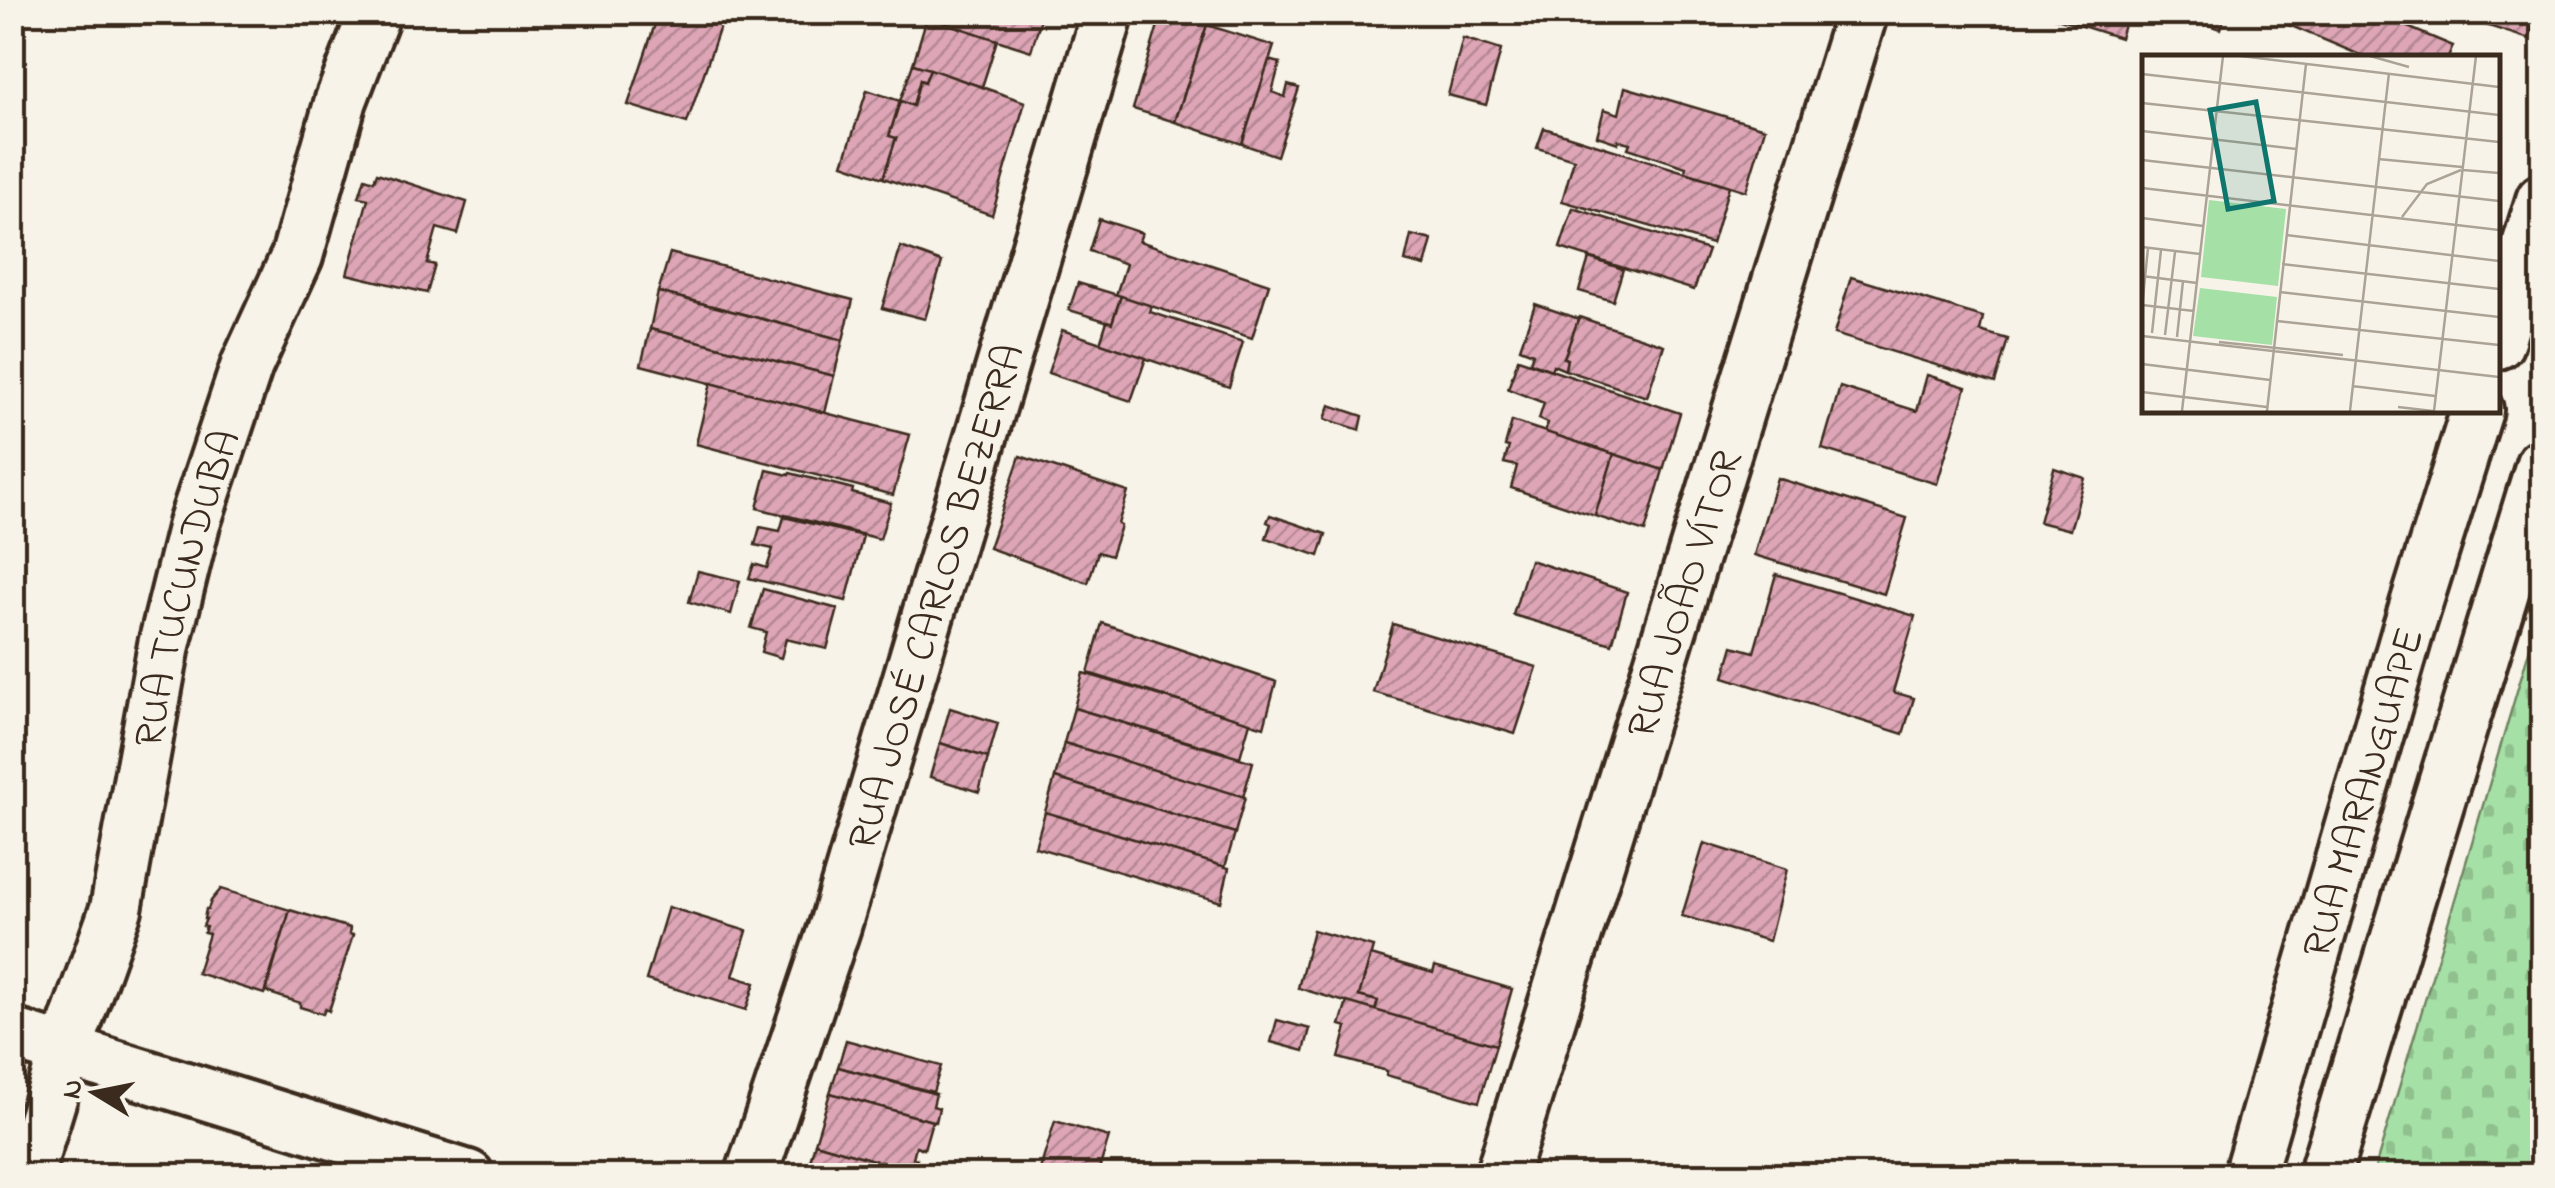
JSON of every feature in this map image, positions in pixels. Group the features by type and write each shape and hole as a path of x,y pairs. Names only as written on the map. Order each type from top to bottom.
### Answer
{"street":[{"name":"RUA TUCUNDUBA","path":"27,1176 116,909 164,645 194,524 247,365 297,256 341,100 375,12"},
{"name":"RUA JOSÉ CARLOS BEZERRA","path":"750,1176 835,926 1108,12"},
{"name":"RUA JOÃO VÍTOR","path":"1501,1176 1862,12"},
{"path":"2500,337 2542,200"},
{"name":"RUA MARANGUAPE","path":"2250,1176 2408,630 2476,412"},
{"name":"RUA MARANGUAPE","path":"2324,1176 2542,464"},
{"path":"12,1034 468,1176"}],"green space":[{"path":"2542,607 2542,1175 2373,1175"}],"building":[{"path":"659,12 725,12 687,123 628,105"},
{"path":"944,12 1043,12 1031,51 941,22"},
{"path":"1162,12 1207,25 1175,122 1133,109"},
{"path":"2038,12 2128,12 2120,38"},
{"path":"2195,12 2226,12 2221,29 2193,20"},
{"path":"2258,12 2372,12 2453,46 2449,55 2360,55"},
{"path":"2482,12 2537,12 2529,39 2479,23"},
{"path":"927,17 997,40 982,87 913,64"},
{"path":"1207,25 1274,46 1242,144 1175,122"},
{"path":"1463,38 1501,50 1486,105 1448,95"},
{"path":"1269,60 1280,63 1272,92 1285,97 1288,85 1299,88 1277,156 1242,144"},
{"path":"913,64 930,69 925,82 920,80 913,106 900,101"},
{"path":"930,69 1025,102 992,215 883,178 896,138 889,136 900,101 913,106 920,80 925,82"},
{"path":"1625,87 1765,128 1746,191 1685,172 1686,167 1628,148 1630,143 1597,136 1604,109 1619,114"},
{"path":"867,90 900,101 889,136 896,138 883,178 843,164"},
{"path":"1544,128 1729,186 1712,244 1562,201 1574,159 1537,148"},
{"path":"377,173 467,202 458,234 437,228 427,263 435,265 427,293 347,274 368,199 359,197 365,178 374,181"},
{"path":"1573,208 1708,250 1694,290 1560,248"},
{"path":"1099,219 1142,233 1139,241 1269,284 1252,338 1116,295 1126,264 1089,251"},
{"path":"1411,235 1432,240 1425,266 1405,261"},
{"path":"901,247 942,262 925,319 882,308"},
{"path":"670,253 853,300 843,340 658,292"},
{"path":"1589,258 1623,269 1613,301 1579,291"},
{"path":"1851,277 1983,317 1980,331 2008,339 1995,383 1834,334"},
{"path":"1078,283 1121,296 1112,323 1069,310"},
{"path":"658,292 843,340 834,376 650,329"},
{"path":"1121,296 1152,306 1150,312 1243,342 1229,387 1100,343"},
{"path":"1535,304 1579,319 1564,358 1565,370 1553,365 1551,370 1530,362 1533,353 1520,348"},
{"path":"1579,317 1664,345 1647,397 1565,370 1564,358"},
{"path":"650,329 834,376 825,413 641,365"},
{"path":"1062,330 1146,358 1131,401 1048,373"},
{"path":"1518,359 1680,413 1663,470 1545,432 1548,423 1539,419 1544,403 1508,389"},
{"path":"1927,375 1966,387 1937,484 1822,449 1840,387 1917,411"},
{"path":"711,383 910,435 893,495 696,444"},
{"path":"1330,405 1363,416 1360,430 1325,419"},
{"path":"1512,421 1614,454 1595,516 1511,488 1517,466 1504,463"},
{"path":"1614,454 1663,470 1645,532 1595,516"},
{"path":"1020,456 1128,492 1111,556 1098,552 1088,583 989,548"},
{"path":"2054,468 2085,478 2070,530 2039,522"},
{"path":"767,470 853,489 852,493 891,503 880,539 757,508"},
{"path":"1777,478 1907,518 1884,594 1754,555"},
{"path":"1270,515 1326,534 1319,556 1266,538"},
{"path":"784,517 863,536 846,601 749,578 754,564 767,568 773,549 755,545 760,527 780,531"},
{"path":"1530,560 1627,592 1612,644 1513,615"},
{"path":"698,571 740,581 731,614 689,602"},
{"path":"1776,574 1915,616 1893,692 1914,698 1903,734 1724,677 1733,646 1754,652"},
{"path":"763,589 838,609 827,649 786,639 781,658 761,652 766,632 751,628"},
{"path":"1102,623 1276,682 1264,727 1088,673"},
{"path":"1393,624 1537,667 1515,734 1373,692"},
{"path":"1083,673 1250,722 1240,757 1074,708"},
{"path":"950,708 998,723 988,758 940,743"},
{"path":"1074,708 1253,762 1243,797 1064,743"},
{"path":"940,743 988,758 979,792 930,777"},
{"path":"1064,743 1245,797 1235,833 1055,778"},
{"path":"1055,778 1235,833 1225,867 1045,812"},
{"path":"1045,812 1229,868 1221,902 1035,847"},
{"path":"1704,843 1787,869 1769,941 1682,916"},
{"path":"221,889 290,910 264,994 197,973 209,934 204,933 203,926 206,909"},
{"path":"668,907 747,931 733,976 755,983 746,1010 646,980"},
{"path":"290,910 350,928 349,934 353,935 329,1011 325,1009 323,1014 266,992"},
{"path":"1313,930 1373,947 1359,996 1378,1001 1375,1011 1298,988"},
{"path":"1371,955 1433,973 1435,966 1512,989 1496,1045 1375,1011 1378,1001 1359,996"},
{"path":"1347,1002 1496,1045 1479,1102 1339,1058 1347,1027 1340,1025"},
{"path":"1277,1020 1310,1029 1304,1051 1271,1042"},
{"path":"846,1040 941,1066 933,1092 838,1067"},
{"path":"838,1067 936,1094 936,1122 830,1093"},
{"path":"830,1093 932,1121 924,1149 916,1146 914,1172 815,1143"},
{"path":"1055,1121 1109,1137 1097,1176 1038,1176"},
{"path":"815,1143 914,1172 913,1176 806,1176"}]}
